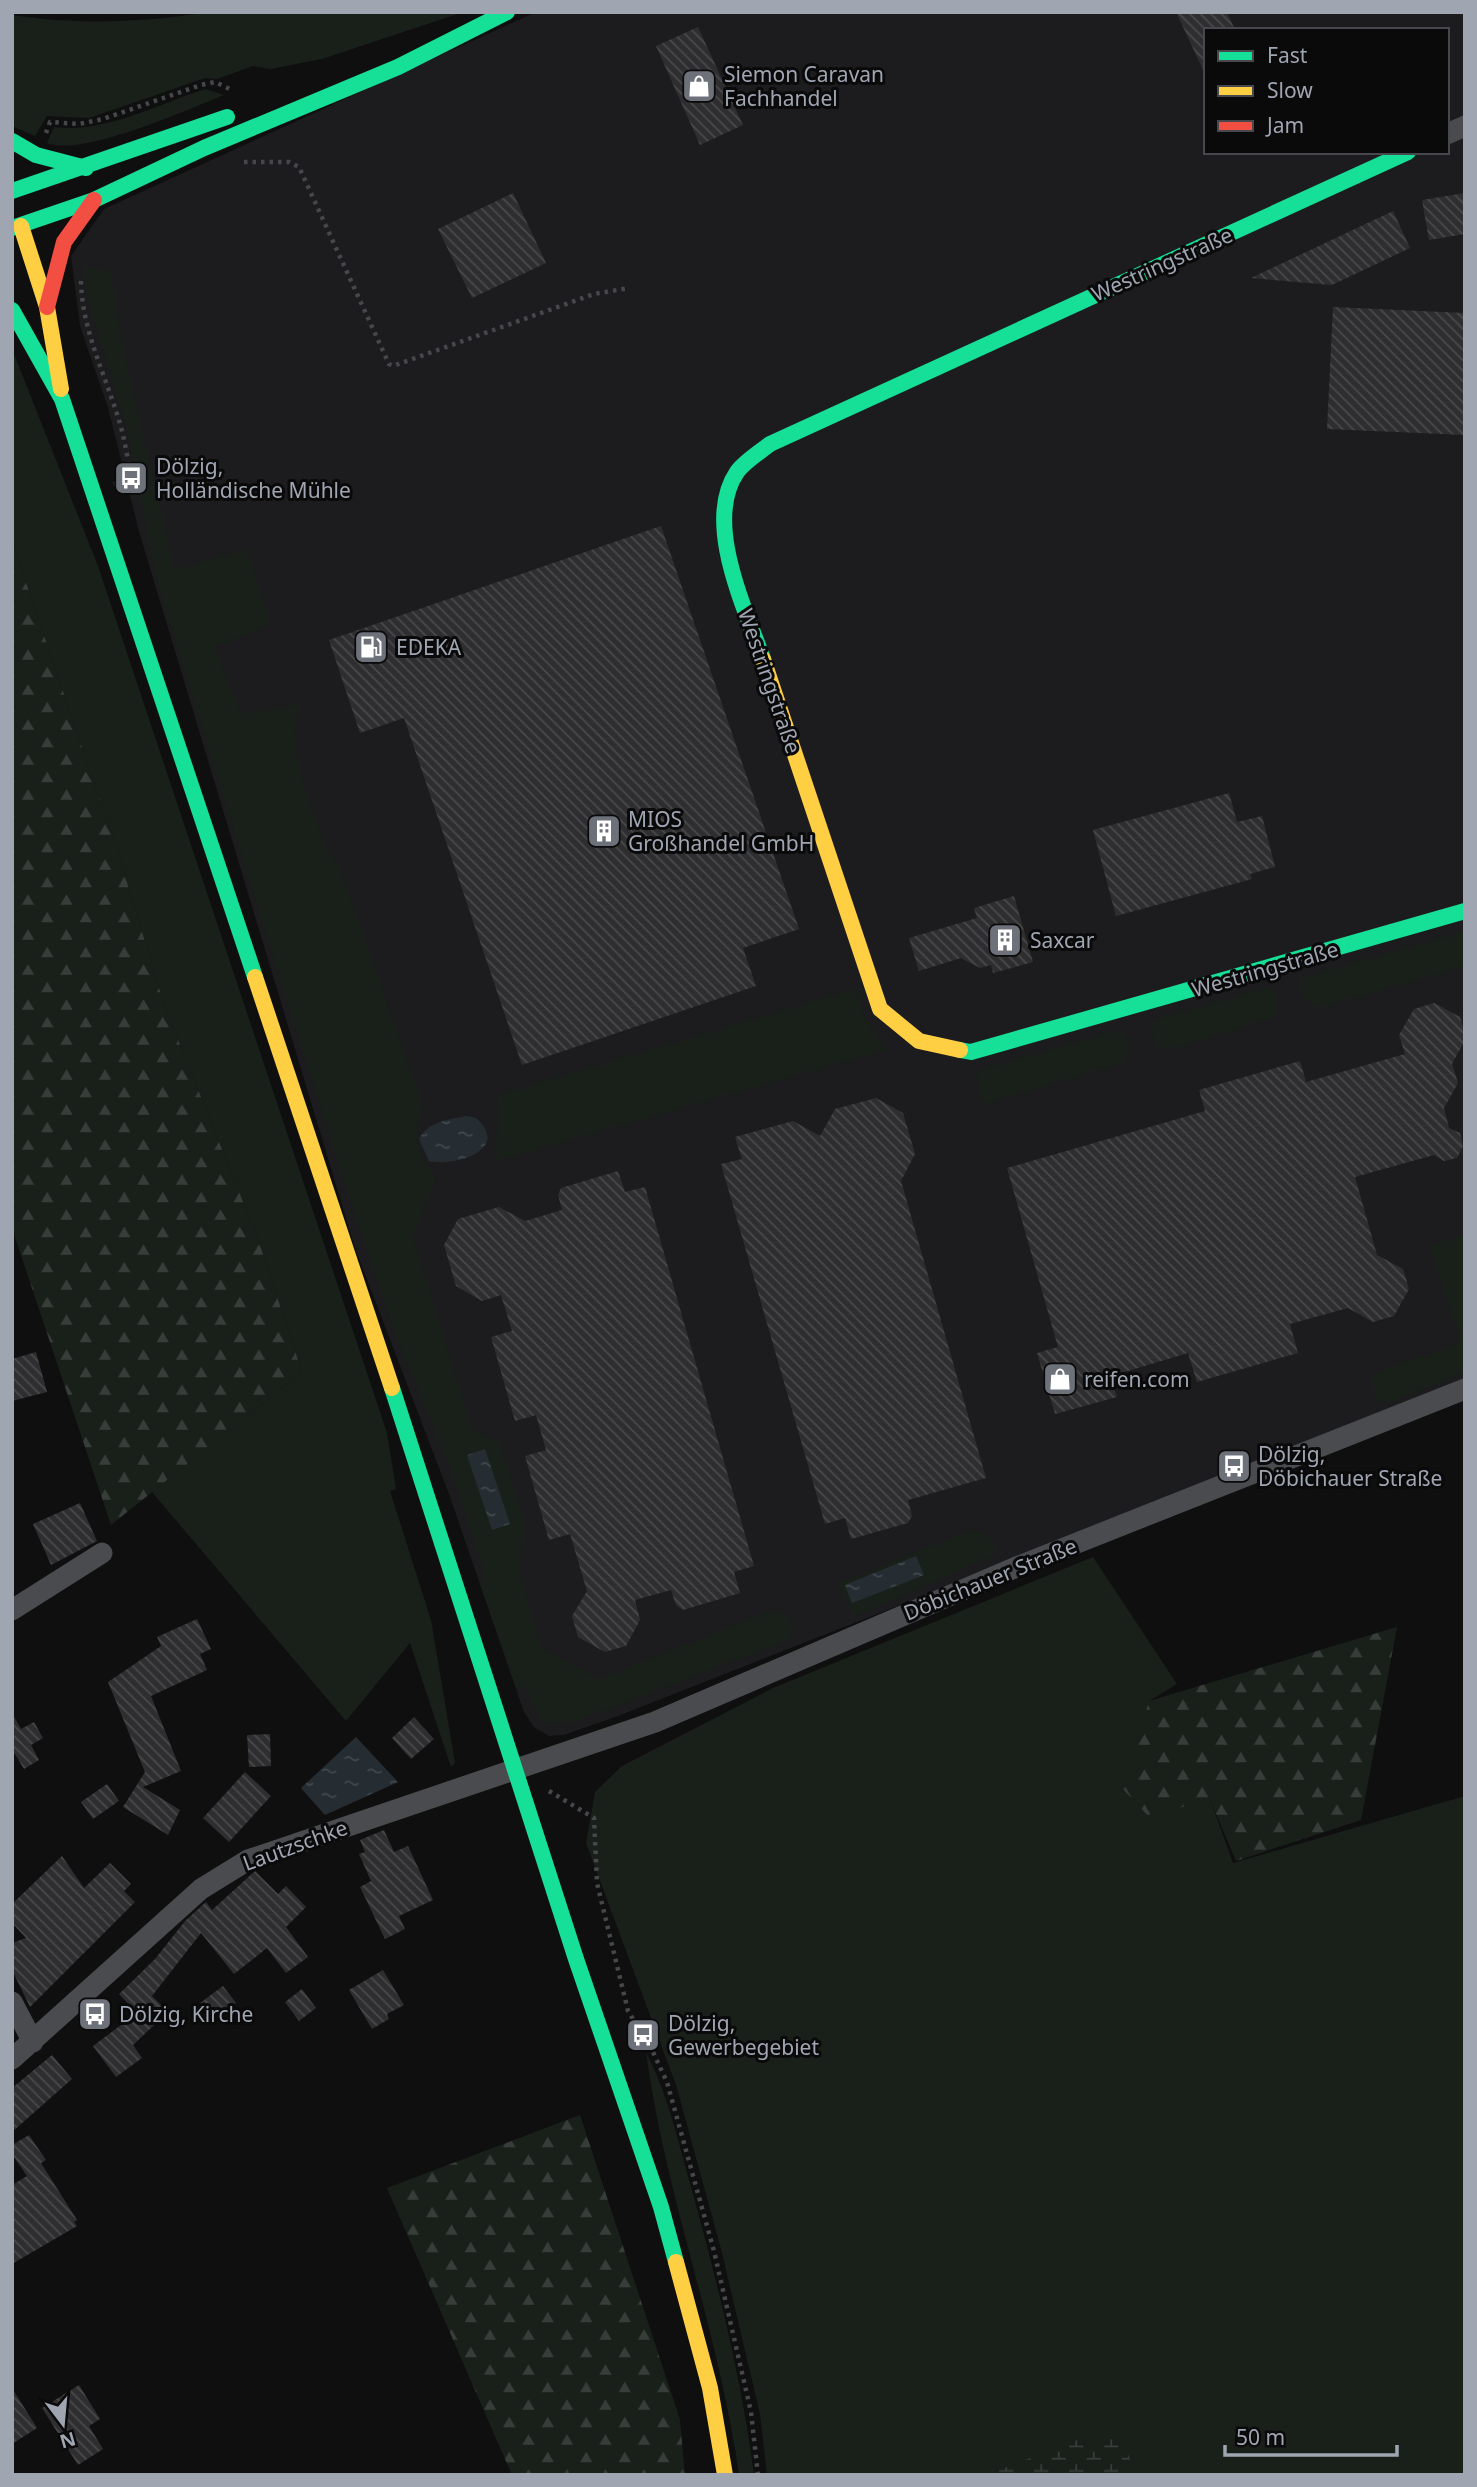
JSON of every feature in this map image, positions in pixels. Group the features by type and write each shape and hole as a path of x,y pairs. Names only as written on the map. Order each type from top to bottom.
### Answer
{"street":[{"path":"17,227 94,200 204,148 398,67 507,12"},
{"path":"305,88 462,33"},
{"path":"62,400 47,307 17,227 12,193 86,169 250,108"},
{"path":"1449,133 1465,126"},
{"path":"12,141 36,155 86,169"},
{"name":"Westringstraße","path":"1404,154 770,444 737,472 722,516 732,568 880,1009 919,1041 971,1052 1465,911"},
{"path":"47,307 64,242 94,200"},
{"path":"12,310 62,400 94,490 661,2207 710,2388 725,2475"},
{"name":"Döbichauer Straße","path":"516,1771 655,1722 1019,1566 1465,1389"},
{"path":"12,1611 102,1553"},
{"name":"Lautzschke","path":"12,2059 201,1889 227,1871 272,1851 516,1771"},
{"path":"12,2001 33,2042"}],"path":[{"path":"36,155 50,122 79,124 103,119 201,85 215,82 231,89 250,108"},
{"path":"231,162 289,162 299,167 389,364 393,366 594,294 629,288"},
{"path":"81,272 81,300 90,336 123,434 131,478 94,490"},
{"path":"516,1771 594,1818 597,1882 628,2011 652,2050 667,2082 715,2251 751,2412 758,2475"}],"shaded area":[{"path":"536,12 1465,12 1465,1390 1091,1530 618,1716 564,1735 549,1736 534,1727 524,1712 449,1494 355,1248 140,535 108,408 80,326 71,256 104,209"}],"green space":[{"path":"207,12 464,12 322,59 270,69 253,66 217,79 205,78 89,118 47,116 35,136 12,126 12,15 110,21 159,19"},
{"path":"205,89 224,95 109,138 63,146 47,143 54,127 73,128 111,122"},
{"path":"85,266 111,271 123,346 173,570 247,549 270,624 214,648 241,714 300,704 296,741 302,779 328,853 339,865 423,1106 417,1128 418,1144 436,1179 413,1237 472,1429 500,1443 524,1521 519,1571 541,1648 599,1679 773,1610 791,1620 793,1629 789,1640 571,1723 546,1724 539,1716 526,1687 516,1688 480,1584 486,1578 451,1469 398,1341 350,1200 157,581 128,432 85,290"},
{"path":"12,349 98,566 387,1433 396,1489 390,1491 431,1620 455,1763 451,1767 410,1643 346,1721 152,1492 302,1372 258,1239 165,1007 119,856 12,541"},
{"path":"12,541 119,856 165,1007 258,1239 302,1372 111,1525 12,1228"},
{"path":"1465,931 1465,966 1320,1008 1307,1001 1302,993 1301,978"},
{"path":"1269,987 1276,993 1276,1014 1269,1019 1167,1050 1159,1048 1152,1035 1155,1020"},
{"path":"855,989 865,1019 886,1050 496,1161 498,1095"},
{"path":"1116,1031 1123,1034 1129,1045 1128,1055 1123,1063 984,1104 976,1077 980,1070"},
{"path":"1465,1235 1465,1372 1390,1402 1377,1401 1373,1373 1460,1343 1430,1245"},
{"path":"971,1530 990,1538 994,1545 993,1556 855,1616 839,1583","holes":["916,1556 924,1574 845,1586"]},
{"path":"1093,1557 1177,1684 1149,1701 1209,1796 1233,1863 1465,1796 1465,2475 1137,2475 1118,2435 1082,2439 986,2475 767,2475 760,2414 721,2249 676,2085 586,1843 595,1792 622,1766 773,1688"},
{"path":"1397,1627 1361,1820 1236,1861 1209,1797 1151,1819 1123,1789 1149,1701"},
{"path":"646,2052 673,2122 711,2263 736,2369 754,2475 739,2475 719,2368 666,2158"},
{"path":"580,2115 680,2420 685,2475 512,2475 387,2188"},
{"path":"1119,2434 1137,2475 986,2475 1082,2438"}],"water":[{"path":"466,1116 476,1118 485,1129 487,1139 484,1147 464,1158 429,1161 419,1139 423,1133 440,1122"},
{"path":"485,1449 510,1524 492,1530 467,1455"},
{"path":"916,1556 924,1575 852,1603 845,1585"},
{"path":"356,1737 398,1782 325,1815 301,1788"}],"building":[{"path":"1176,12 1227,12 1234,28 1204,28 1204,72"},
{"name":"Siemon Caravan Fachhandel","path":"698,27 743,125 700,145 656,46"},
{"path":"513,193 546,263 472,298 438,229"},
{"path":"1465,193 1465,234 1429,240 1422,200"},
{"path":"1393,211 1410,248 1332,285 1251,278"},
{"path":"1333,307 1465,313 1465,435 1327,429"},
{"name":"MIOS Großhandel GmbH","path":"661,526 799,929 743,948 756,986 522,1065 404,718 360,733 329,640"},
{"path":"1229,793 1237,822 1262,816 1275,867 1250,874 1252,879 1116,916 1093,830"},
{"path":"1014,896 1033,962 993,973 991,965 980,968 961,958 919,971 909,938 977,918 974,908"},
{"path":"1434,1003 1460,1017 1465,1034 1465,1040 1452,1064 1458,1083 1444,1108 1449,1128 1460,1133 1463,1146 1457,1158 1444,1161 1434,1155 1355,1177 1377,1255 1403,1269 1409,1289 1394,1316 1373,1322 1348,1308 1290,1324 1298,1353 1197,1382 1188,1353 1111,1376 1117,1397 1055,1414 1037,1353 1058,1347 1007,1168 1205,1111 1199,1090 1300,1061 1306,1082 1405,1054 1399,1035 1414,1009"},
{"path":"876,1098 903,1113 915,1154 901,1181 986,1478 908,1500 912,1516 908,1523 851,1539 845,1518 825,1524 721,1164 742,1159 735,1137 793,1121 820,1136 835,1109"},
{"path":"618,1171 625,1192 645,1187 754,1566 734,1572 740,1593 683,1610 676,1605 671,1590 635,1600 640,1620 626,1646 605,1652 578,1637 572,1616 587,1591 570,1534 549,1540 525,1456 546,1450 536,1415 515,1421 491,1337 512,1331 501,1295 482,1301 456,1286 444,1245 458,1219 499,1207 525,1221 562,1210 558,1195 561,1188"},
{"path":"36,1352 47,1392 12,1401 12,1359"},
{"path":"80,1503 97,1541 51,1565 33,1524"},
{"path":"197,1619 211,1649 200,1654 207,1670 151,1696 181,1771 143,1787 180,1810 168,1835 123,1807 145,1772 108,1682 161,1646 157,1637"},
{"path":"12,1713 21,1729 34,1722 43,1738 31,1745 39,1760 24,1769 15,1754 12,1755"},
{"path":"414,1717 434,1739 411,1759 392,1738"},
{"path":"270,1734 271,1766 249,1767 247,1735"},
{"path":"245,1772 271,1796 229,1842 203,1818"},
{"path":"107,1784 119,1801 93,1819 81,1802"},
{"path":"384,1830 394,1852 408,1846 433,1900 399,1916 405,1929 385,1939 360,1887 371,1881 359,1854 365,1852 360,1840"},
{"path":"62,1856 84,1888 110,1863 131,1884 124,1891 135,1902 30,2007 12,1970 12,1943 26,1938 12,1923 12,1904"},
{"path":"255,1871 278,1894 286,1886 306,1907 286,1927 308,1957 286,1973 267,1948 234,1974 201,1933 152,1996 168,2012 133,2045 142,2058 116,2077 93,2046 137,2013 119,1994 155,1959 185,1921 206,1902 212,1910"},
{"path":"383,1970 404,2005 387,2014 389,2019 372,2029 349,1990"},
{"path":"223,1986 236,2003 213,2020 200,2003"},
{"path":"302,1989 316,2008 299,2021 285,2002"},
{"path":"52,2055 72,2079 12,2132 12,2088"},
{"path":"29,2135 46,2160 41,2163 77,2220 74,2222 77,2226 12,2264 12,2185 27,2176 12,2154 12,2145"},
{"path":"79,2385 100,2419 89,2426 103,2449 78,2465 42,2408"},
{"path":"12,2388 37,2428 12,2444"}],"traffic: fast":[{"path":"12,228 94,200 204,148 398,67 507,12"},
{"path":"12,191 227,117"},
{"path":"12,141 36,155 86,168"},
{"path":"763,659 730,565 724,515 728,492 737,472 752,457 770,444 1404,154"},
{"path":"12,310 62,399 255,977"},
{"path":"960,1050 971,1052 1465,911"},
{"path":"392,1388 576,1959 661,2207 676,2262"}],"traffic: slow":[{"path":"21,226 47,307 61,389"},
{"path":"763,659 880,1009 919,1041 960,1050"},
{"path":"255,977 392,1388"},
{"path":"676,2262 710,2388 725,2475"}],"traffic: jam":[{"path":"47,307 64,242 94,200"}],"place":[{"name":"Siemon Caravan Fachhandel","path":"699,86"},
{"name":"Dölzig, Holländische Mühle","path":"131,478"},
{"name":"EDEKA","path":"371,647"},
{"name":"MIOS Großhandel GmbH","path":"604,831"},
{"name":"Saxcar","path":"1005,940"},
{"name":"reifen.com","path":"1060,1379"},
{"name":"Dölzig, Döbichauer Straße","path":"1234,1466"},
{"name":"Dölzig, Kirche","path":"95,2014"},
{"name":"Dölzig, Gewerbegebiet","path":"643,2035"}]}
